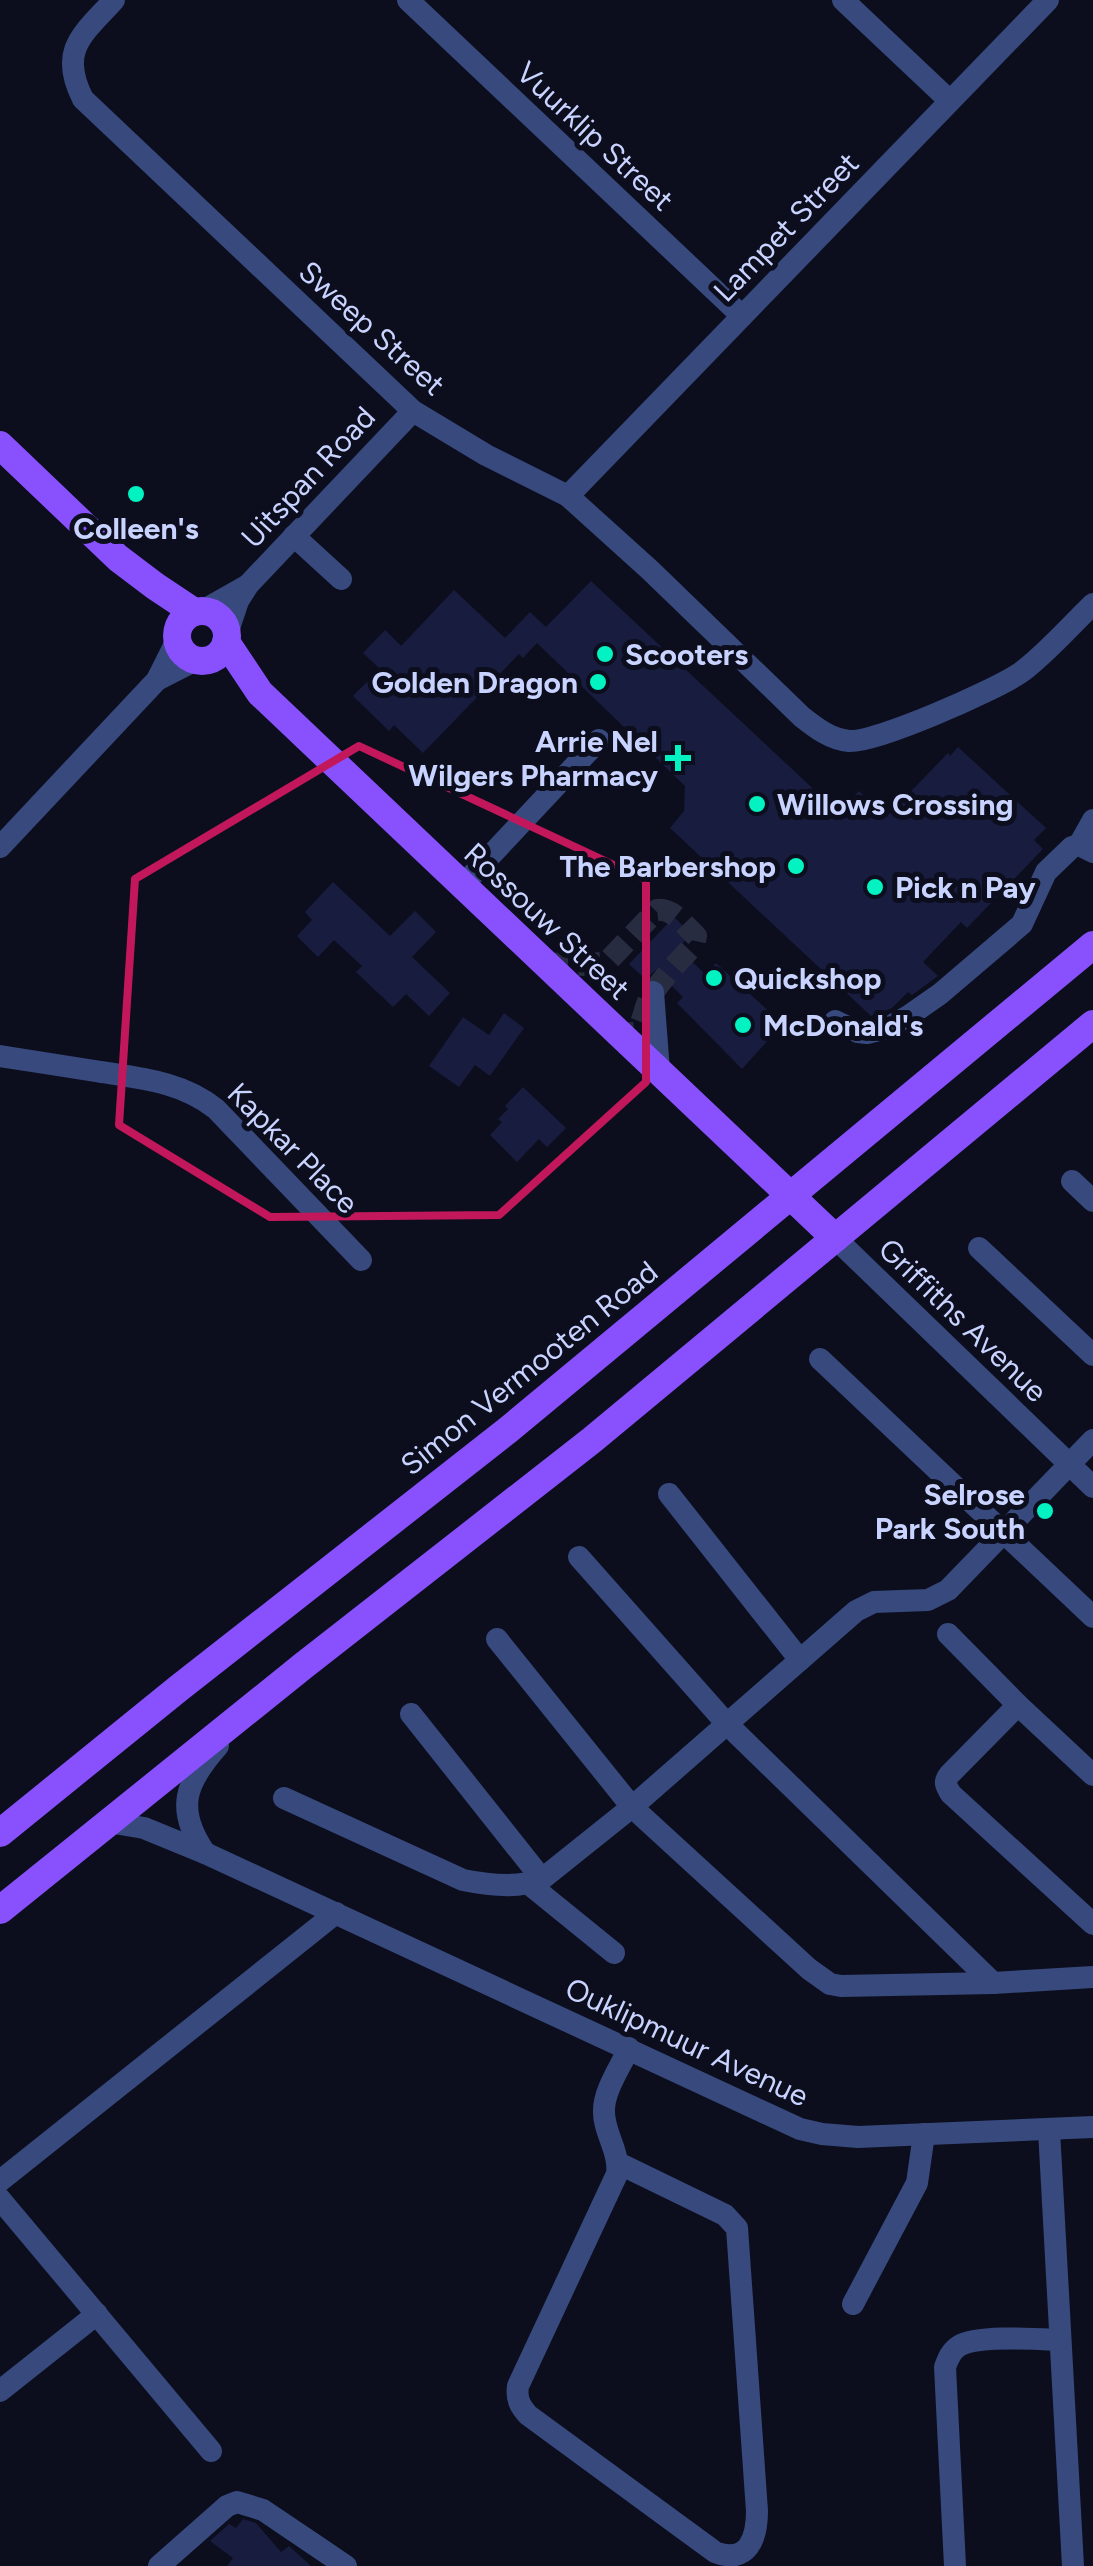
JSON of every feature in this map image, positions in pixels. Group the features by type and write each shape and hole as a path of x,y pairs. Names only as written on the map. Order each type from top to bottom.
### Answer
{"main road":[{"name":"Rossouw Street","path":"0,445 118,558 154,586 198,611"},
{"name":"Rossouw Street","path":"118,558 187,650 260,693 835,1238"},
{"path":"198,611 216,615 225,626 224,648 213,658 187,650 181,622 198,611"},
{"name":"Rossouw Street","path":"226,638 260,693"},
{"name":"Simon Vermooten Road","path":"0,1833 508,1430 1093,946"},
{"path":"0,1910 592,1440 1093,1024"}],"street":[{"name":"Sweep Street","path":"114,0 79,38 73,51 74,81 84,98 413,411 568,496 802,717 825,734 850,741 875,738 1002,684 1024,671 1093,604"},
{"name":"Vuurklip Street","path":"408,0 742,316"},
{"path":"843,0 950,101"},
{"name":"Lampet Street","path":"568,496 1048,0"},
{"name":"Uitspan Road","path":"226,638 238,601 248,585 413,411"},
{"path":"294,536 341,579"},
{"name":"Uitspan Road","path":"198,611 248,585"},
{"path":"0,847 187,650"},
{"path":"463,885 599,740"},
{"path":"835,1021 868,1033 887,1028 940,994 1022,924 1046,872 1072,847 1087,851 1093,820"},
{"path":"653,992 659,1071"},
{"name":"Kapkar Place","path":"0,1056 157,1081 202,1098 361,1260"},
{"path":"1072,1180 1093,1201"},
{"name":"Griffiths Avenue","path":"835,1238 1093,1486"},
{"path":"979,1248 1093,1355"},
{"path":"820,1360 1093,1617"},
{"path":"284,1798 463,1880 488,1884 535,1882 632,1808 856,1610 874,1602 928,1600 948,1590 1093,1440"},
{"path":"669,1494 800,1660"},
{"path":"579,1556 727,1724 993,1983"},
{"path":"948,1634 1093,1775"},
{"path":"496,1638 632,1808 809,1970 830,1984 993,1983 1093,1977"},
{"path":"205,1853 190,1826 186,1797 200,1766 256,1704"},
{"path":"1018,1705 950,1774 946,1785 1093,1924"},
{"path":"410,1714 535,1882 614,1953"},
{"name":"Ouklipmuur Avenue","path":"108,1822 144,1828 205,1853 800,2129 858,2137 1093,2127"},
{"path":"0,2181 336,1913"},
{"path":"618,2163 724,2215 737,2228 758,2511 755,2537 737,2555 715,2552 528,2415 517,2395 616,2174 618,2163 603,2111 629,2048"},
{"path":"1049,2130 1073,2566"},
{"path":"853,2304 917,2183 924,2134"},
{"path":"0,2199 211,2451"},
{"path":"0,2391 97,2314"},
{"path":"955,2566 945,2367 949,2356 970,2342 1060,2340"},
{"path":"160,2566 236,2502 263,2510 346,2566"}],"highlighted area":[{"path":"359,746 646,880 646,1082 499,1215 270,1217 119,1125 135,879"}],"building":[{"name":"Willows Crossing","path":"591,581 838,812 859,791 886,817 958,747 1046,828 1034,840 1043,849 967,928 961,922 923,962 938,976 912,995 908,992 892,1008 871,1016 670,828 684,811 685,786 537,643 523,658 519,654 423,753 394,725 389,731 353,696 380,669 363,653 385,630 401,646 454,590 505,638 530,612 546,627"},
{"path":"333,882 390,936 415,911 436,932 412,957 450,993 429,1016 406,994 393,1007 356,972 362,966 334,940 318,957 297,936 312,920 305,912"},
{"path":"674,917 691,934 678,948 705,974 716,963 783,1024 742,1069 677,1003 683,997 656,970 645,979 629,964"},
{"path":"504,1013 524,1028 490,1076 475,1065 459,1087 429,1066 463,1017 489,1035"},
{"path":"523,1087 566,1128 547,1147 539,1139 517,1162 490,1135 502,1122 498,1119 508,1109 505,1106"},
{"path":"243,2519 256,2523 281,2552 289,2546 311,2566 227,2566 233,2558 210,2541 229,2524 236,2528"}],"tunnel":[{"path":"546,963 607,962 657,910 673,914 683,922 696,936 694,945 656,989 638,1029 620,1034"}],"place":[{"name":"Colleen's","path":"136,494"},
{"name":"Scooters","path":"605,654"},
{"name":"Golden Dragon","path":"598,682"},
{"name":"Arrie Nel Wilgers Pharmacy","path":"678,758"},
{"name":"Willows Crossing","path":"757,804"},
{"name":"The Barbershop","path":"796,866"},
{"name":"Pick n Pay","path":"875,887"},
{"name":"Quickshop","path":"714,978"},
{"name":"McDonald's","path":"743,1025"},
{"name":"Selrose Park South","path":"1045,1511"}]}
